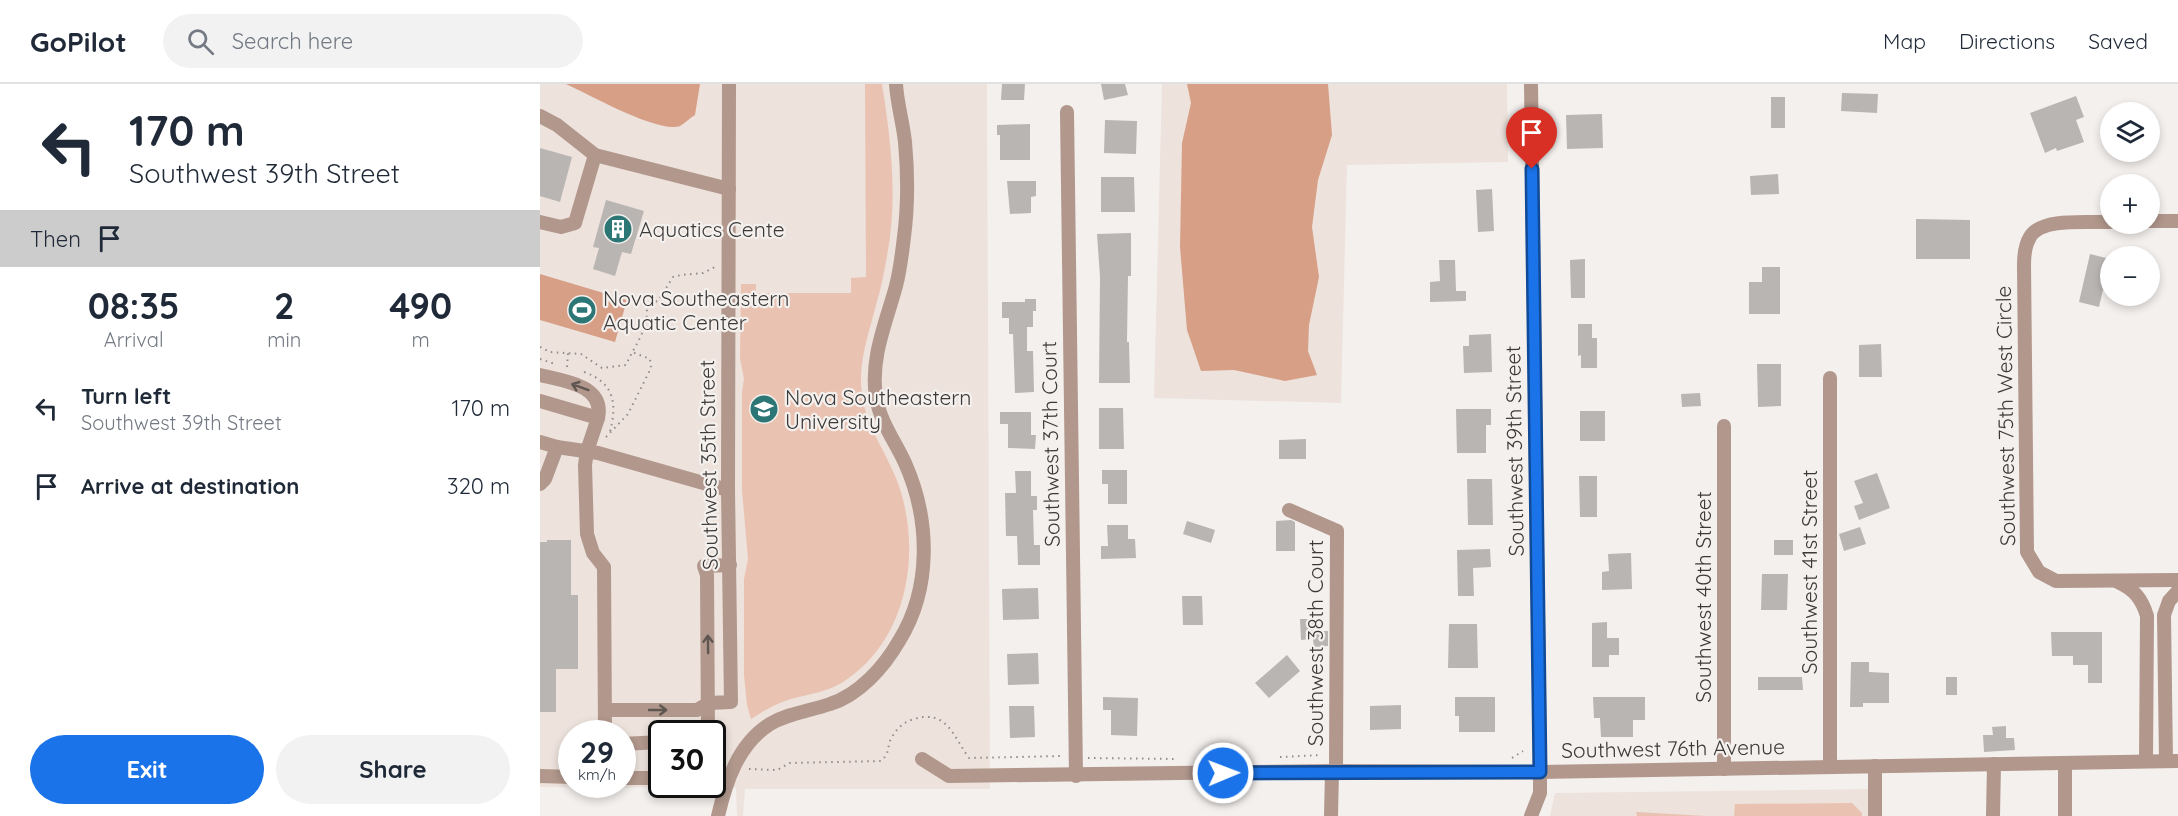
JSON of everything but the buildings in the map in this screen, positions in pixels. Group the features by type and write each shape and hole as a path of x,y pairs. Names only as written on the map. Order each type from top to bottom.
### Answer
{"street":[{"name":"Southwest 35th Street","path":"709,703 731,702 728,490 729,84"},
{"path":"726,777 739,767 751,741 769,724 787,716 833,703 854,692 871,678 899,641 910,619 917,597 924,552 920,506 904,461 883,423 876,398 875,376 877,351 897,283 906,215 905,144 896,84"},
{"name":"Southwest 39th Street","path":"1531,84 1540,772 1540,793 1531,816"},
{"name":"Southwest 37th Court","path":"1067,112 1076,776"},
{"path":"540,116 557,125 595,154 729,189"},
{"path":"540,222 561,227 575,223 595,154"},
{"path":"2160,221 2178,221"},
{"name":"Southwest 75th West Circle","path":"2100,222 2049,224 2030,236 2026,249 2024,265 2027,552 2039,572 2056,581 2178,580"},
{"path":"540,375 580,386 593,393 599,406 598,418 588,451 585,480 587,534 593,553 604,567 606,720"},
{"name":"Southwest 41st Street","path":"1830,378 1830,767"},
{"path":"540,401 598,418"},
{"name":"Southwest 40th Street","path":"1724,426 1724,769"},
{"path":"540,442 556,447 588,451 728,490"},
{"path":"540,484 545,479 556,447"},
{"name":"Southwest 38th Court","path":"1289,510 1337,531 1336,754 1331,816"},
{"path":"708,720 707,575 704,566 730,565"},
{"path":"2118,582 2135,593 2147,616 2146,761"},
{"path":"2172,761 2164,615 2169,601 2178,591"},
{"path":"606,710 697,710 709,703"},
{"name":"Southwest 76th Avenue","path":"922,759 949,776 1334,771 1540,772 2172,761"},
{"path":"2065,763 2065,816"},
{"path":"1993,816 1994,764"},
{"path":"1875,766 1875,816"},
{"path":"540,776 558,777"}],"path":[{"path":"540,347 550,352 581,354 602,368 626,365 643,334 648,317 646,303 658,300 668,283 676,275 703,273 729,259"},
{"path":"602,441 628,414 651,368 650,359 632,352"},
{"path":"567,367 568,353"},
{"path":"739,767 777,770 790,763 881,761 888,755 890,739 898,728 909,720 923,716 937,717 951,729 969,758 1076,756 1184,759"},
{"path":"1510,759 1523,751"},
{"path":"1278,758 1336,754"}],"shaded area":[{"name":"Nova Southeastern University","path":"540,84 987,84 990,789 745,789 743,816 737,816 736,788 726,788 726,720 648,720 648,788 636,787 636,720 558,720 558,787 540,787"},
{"path":"566,84 700,84 695,115 680,126 670,127 641,119"},
{"path":"865,84 882,84 893,192 887,256 863,358 862,391 872,429 896,478 904,505 909,533 909,561 905,590 896,617 883,642 866,664 837,685 791,699 751,719 744,675 744,579 748,559 742,490 744,379 740,358 741,284 756,284 756,293 851,293 851,278 866,277"},
{"path":"1162,84 1507,84 1508,162 1347,165 1341,403 1154,398"},
{"path":"1187,84 1328,84 1332,135 1318,180 1312,227 1319,277 1309,325 1308,351 1317,375 1285,381 1234,370 1201,371 1187,330 1180,247 1182,143 1191,103"},
{"name":"Nova Southeastern Aquatic Center","path":"540,274 627,300 615,342 540,320"},
{"path":"1870,789 1870,816 1550,816 1555,793"},
{"path":"1852,803 1862,813 1862,816 1734,816 1735,804"},
{"path":"1636,812 1706,816 1637,816"}],"place":[{"name":"Aquatics Cente","path":"618,229"},
{"name":"Nova Southeastern Aquatic Center","path":"582,310"},
{"name":"Nova Southeastern University","path":"764,409"}],"route":[{"path":"1223,773 1540,772 1532,169"}]}
